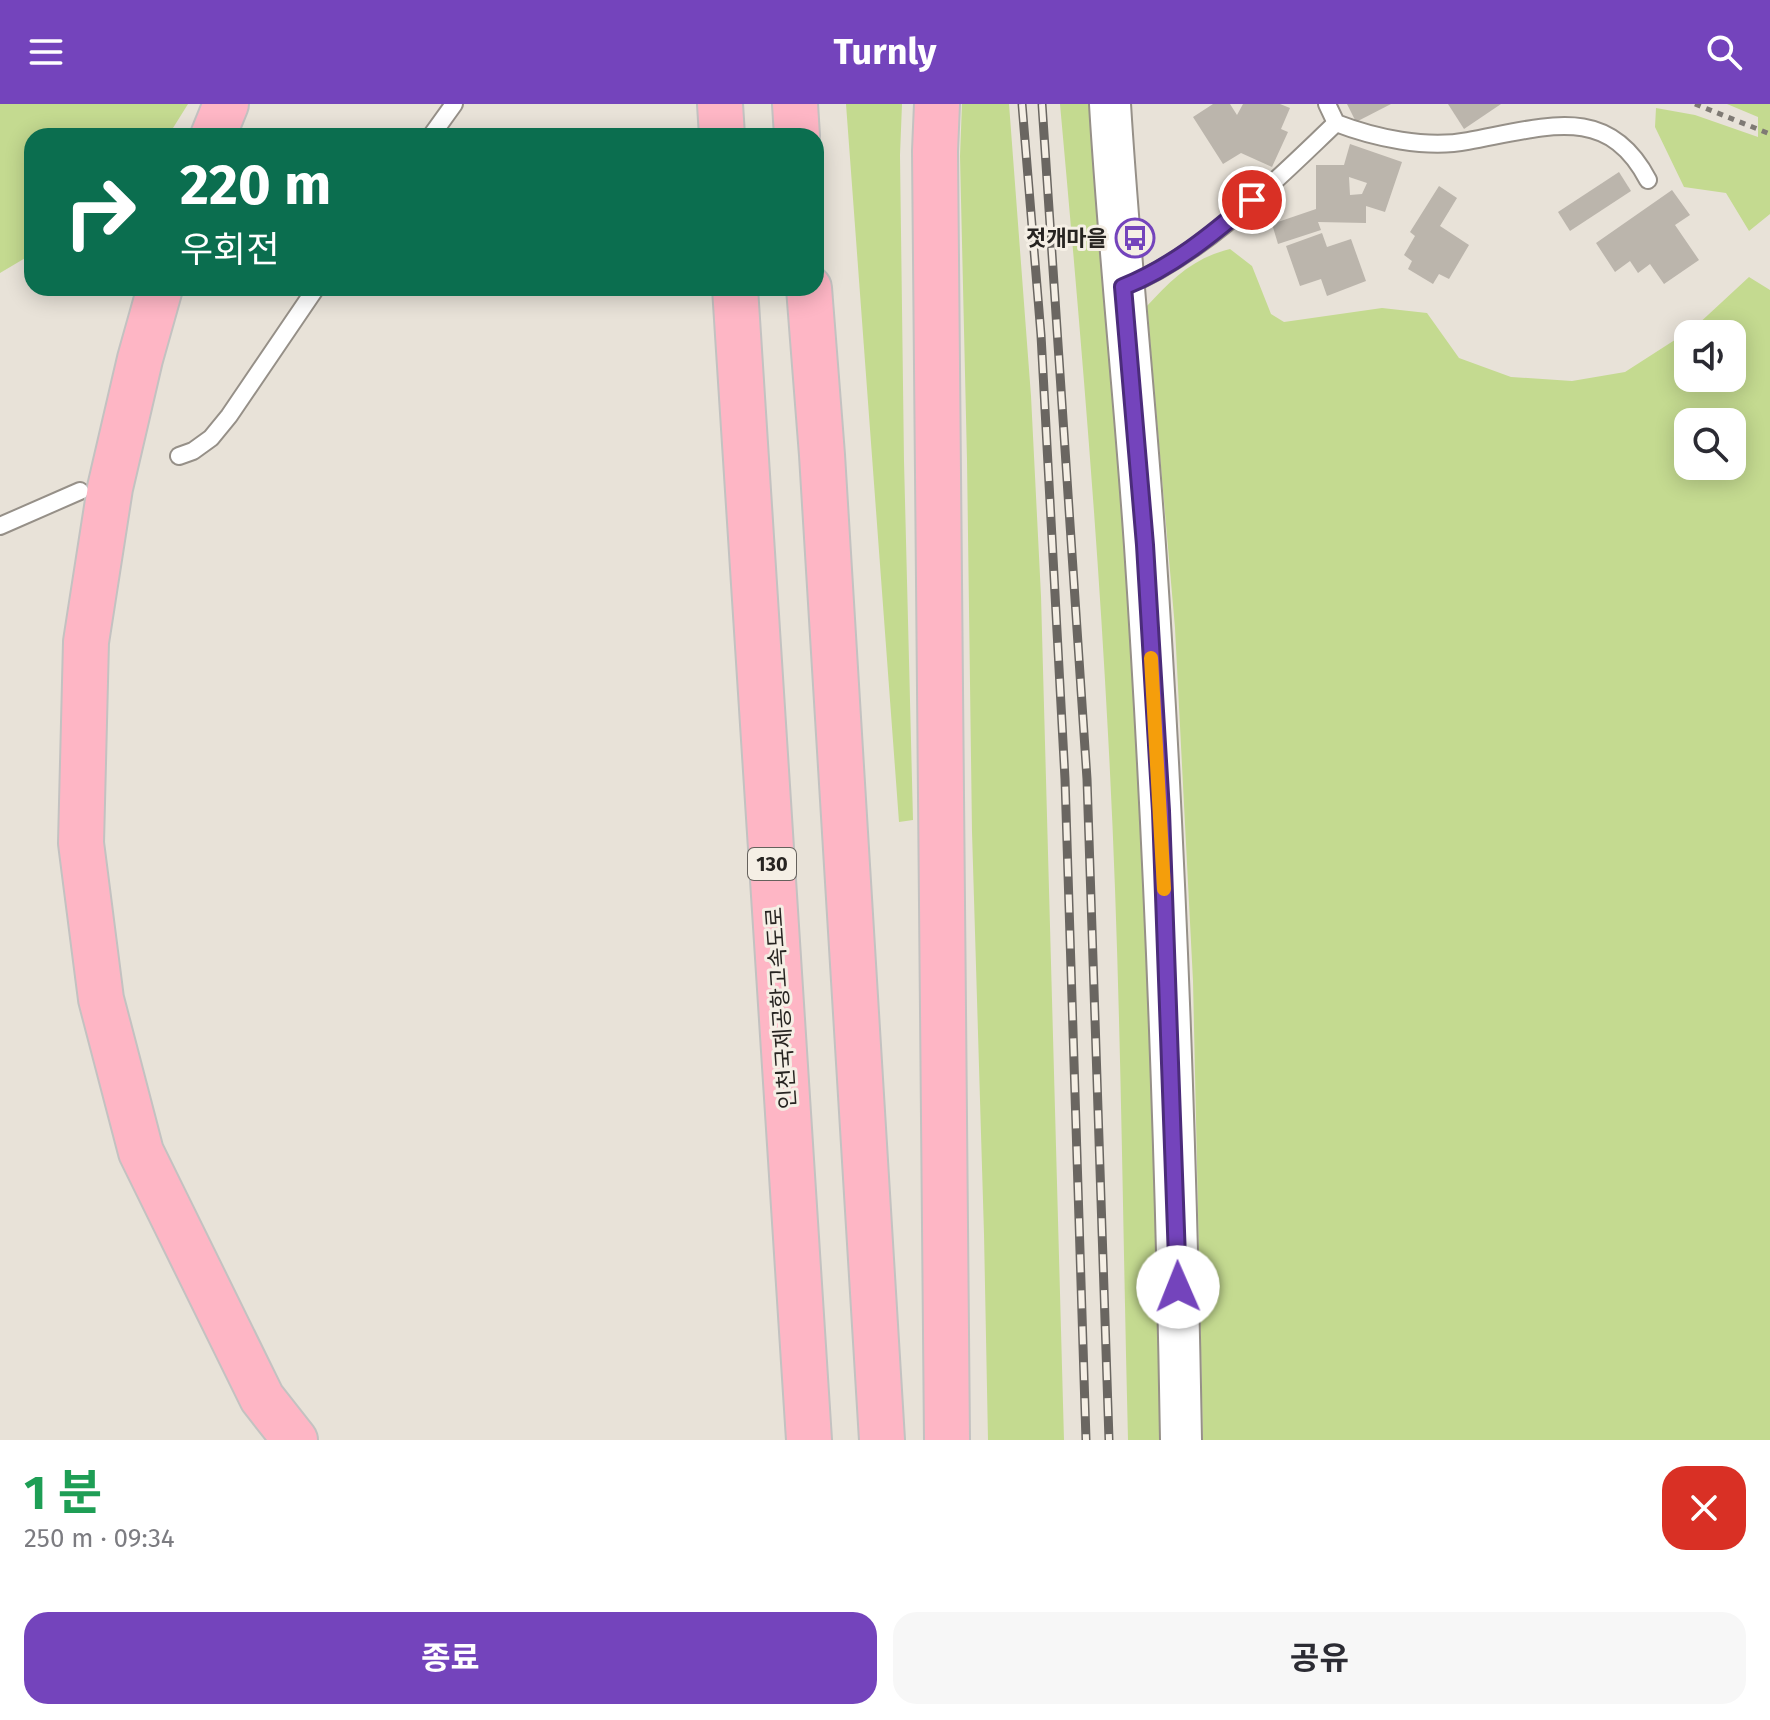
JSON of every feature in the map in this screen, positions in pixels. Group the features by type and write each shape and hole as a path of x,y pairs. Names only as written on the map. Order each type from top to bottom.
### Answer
{"highway":[{"path":"216,128 226,104"},
{"path":"720,104 722,128"},
{"path":"795,104 796,128"},
{"path":"937,104 947,1440"},
{"path":"158,296 110,488 86,642 81,843 101,999 141,1152 262,1398 295,1440"},
{"name":"인천국제공항고속도로","path":"736,296 809,1440"},
{"path":"810,296 852,920 882,1440"}],"street":[{"path":"1110,104 1145,545 1161,811 1174,1140 1181,1440"}],"lane":[{"path":"437,128 454,104"},
{"path":"1327,104 1336,123 1361,133 1435,143 1466,142 1556,113 1578,111 1604,117 1626,133 1639,153 1648,180"},
{"path":"1123,287 1159,270 1230,219 1336,123"},
{"path":"179,456 193,451 211,438 311,296"},
{"path":"0,526 80,491"}],"path":[{"path":"1695,104 1770,134"}],"green space":[{"path":"0,104 188,104 173,128 24,128 24,259 0,273"},
{"path":"846,104 902,104 904,461 913,820 899,822"},
{"path":"962,104 1009,104 1031,396 1041,596 1064,1440 988,1440 972,832 960,156"},
{"path":"1060,104 1094,104 1132,643 1148,932 1163,1440 1128,1440 1118,999 1108,734 1099,576"},
{"path":"1727,104 1770,104 1770,214 1749,231 1726,193 1684,187 1655,127 1656,108 1695,115 1758,137 1758,117"},
{"path":"1230,249 1252,266 1271,314 1284,322 1382,308 1427,313 1459,358 1511,377 1572,381 1625,372 1674,340 1674,392 1746,392 1746,320 1703,320 1749,277 1770,290 1770,1440 1203,1440 1193,981 1175,628 1147,306 1184,271 1205,258"}],"building":[{"path":"1213,104 1230,104 1237,115 1243,104 1280,104 1290,108 1281,129 1288,132 1272,167 1241,153 1223,164 1193,117"},
{"path":"1347,104 1391,104 1356,122"},
{"path":"1448,104 1501,104 1464,129"},
{"path":"1350,144 1402,162 1385,212 1366,206 1366,223 1318,222 1321,230 1278,244 1272,224 1316,209 1316,165 1344,165","holes":["1349,177 1367,183 1362,194 1350,195"]},
{"path":"1619,172 1631,191 1570,231 1558,212"},
{"path":"1439,186 1457,198 1440,226 1469,245 1449,279 1439,274 1433,284 1408,269 1412,261 1404,255 1415,236 1410,232"},
{"path":"1672,190 1690,215 1675,225 1699,260 1664,284 1650,264 1638,273 1630,261 1615,272 1596,243"},
{"path":"1322,233 1327,247 1351,239 1366,281 1327,296 1321,279 1300,286 1286,246"}],"railway":[{"path":"1022,104 1041,335 1065,779 1086,1440"},
{"path":"1042,104 1087,779 1109,1440"}],"slow traffic":[{"path":"1151,658 1164,889"}],"place":[{"name":"젓개마을","path":"1135,238"}],"route":[{"path":"1178,1287 1161,811 1145,545 1123,287 1149,277 1179,257 1252,200"}]}
